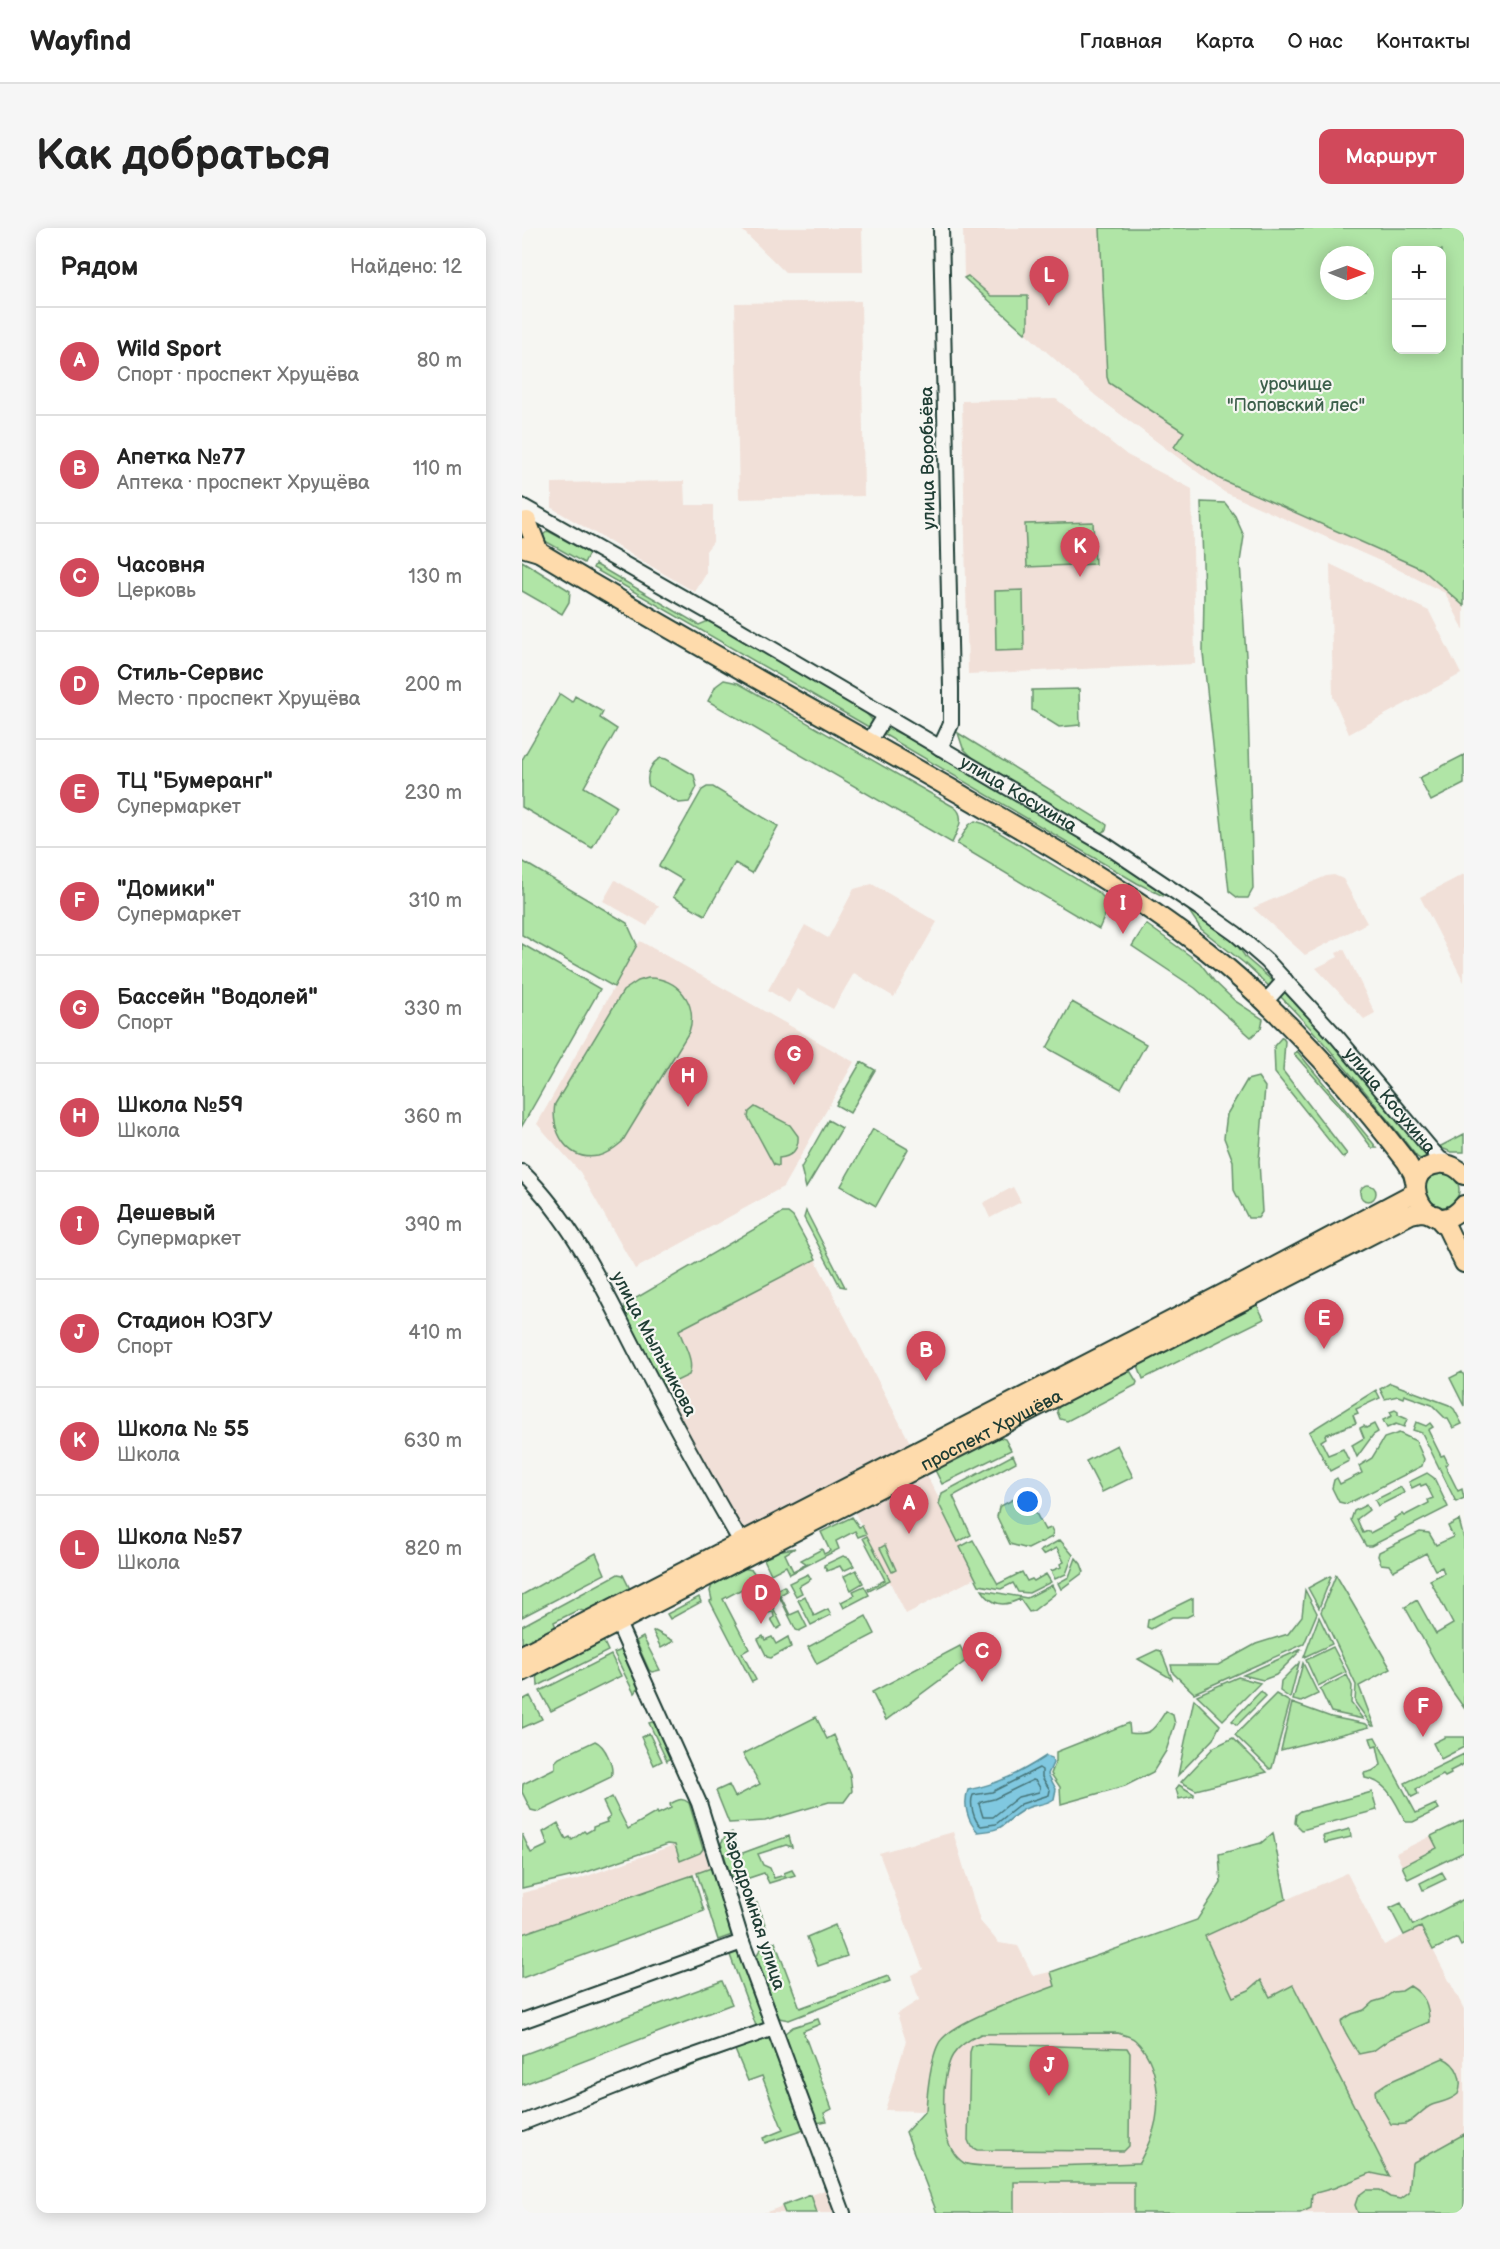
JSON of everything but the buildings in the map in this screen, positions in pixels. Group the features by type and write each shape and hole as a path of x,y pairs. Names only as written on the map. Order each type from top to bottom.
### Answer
{"main road":[{"name":"улица Косухина","path":"523,517 530,549 1048,846 1124,894 1205,950 1265,1002 1334,1072 1365,1108 1413,1173 1419,1203 1450,1214 1464,1263"},
{"name":"проспект Хрущёва","path":"522,1672 618,1623 746,1548 1410,1195 1422,1173 1432,1166 1441,1164 1460,1168"},
{"name":"проспект Хрущёва","path":"522,1655 746,1548 1411,1214 1421,1212 1450,1214"}],"street":[{"name":"улица Воробьёва","path":"940,748 951,724 941,228"},
{"name":"улица Косухина","path":"523,517 733,626 1104,844 1198,907 1236,934 1267,961 1360,1063 1440,1159 1460,1168"},
{"path":"869,742 885,716"},
{"path":"1265,1002 1285,980"},
{"name":"улица Мыльникова","path":"522,1172 550,1203 587,1256 666,1407 746,1548"},
{"name":"Аэродромная улица","path":"618,1623 699,1803 742,1942 843,2213"},
{"path":"522,2021 742,1942"},
{"path":"522,2123 668,2065 774,2028"}],"shaded area":[{"path":"740,228 862,228 863,272 785,272"},
{"path":"963,228 1100,228 1107,376 1464,569 1464,630 1445,593 1389,565 1224,492 1096,396 964,278"},
{"path":"861,301 864,496 739,499 735,303"},
{"path":"1056,399 1127,455 1192,489 1195,664 968,674 962,401"},
{"path":"684,481 685,505 713,505 713,542 706,551 706,574 695,592 552,508 552,483"},
{"path":"1330,564 1429,611 1461,674 1349,734 1333,697"},
{"path":"1464,874 1464,982 1420,897"},
{"path":"1334,875 1343,879 1367,923 1305,955 1253,908 1326,876"},
{"path":"615,880 659,906 647,926 603,901"},
{"path":"872,884 937,922 894,997 854,973 833,1009 797,989 789,1003 768,990 805,925 828,938 854,889"},
{"path":"640,941 854,1062 783,1187 635,1269 580,1172 537,1124"},
{"path":"1344,949 1375,1013 1364,1019 1316,968 1338,957 1336,953"},
{"path":"1013,1187 1021,1202 990,1218 983,1203"},
{"path":"815,1259 979,1576 906,1614 840,1483 740,1535 642,1349"},
{"path":"953,1832 980,1921 999,1943 1018,1946 1033,1976 1205,1935 1347,1873 1384,1945 1421,1927 1464,2009 1464,2213 937,2213 906,2132 925,2111 885,2110 906,2041 897,2014 919,2000 911,1975 923,1969 879,1853"},
{"path":"702,1835 712,1868 522,1934 522,1893 579,1879"},
{"path":"1431,1836 1437,1848 1402,1866 1396,1853"},
{"path":"835,2186 846,2213 764,2213 804,2198"}],"green space":[{"name":"урочище \"Поповский лес\"","path":"1100,228 1464,228 1464,606 1422,569 1220,479 1174,447 1184,432 1109,383"},
{"path":"968,276 991,296 1028,296 1028,328 1025,333 964,278"},
{"path":"1201,502 1225,503 1235,516 1244,536 1240,562 1247,672 1253,889 1248,898 1238,898 1229,891 1203,653"},
{"path":"1093,522 1095,564 1027,567 1025,524"},
{"path":"548,531 589,553 584,563 545,541 543,535"},
{"path":"522,561 570,591 569,602 562,614 522,591"},
{"path":"595,564 699,625 713,619 863,710 874,722 872,727 593,568"},
{"path":"1023,590 1024,650 996,651 995,591"},
{"path":"724,680 738,683 954,807 960,819 952,843 708,701 716,686"},
{"path":"1079,689 1080,725 1059,727 1032,710 1032,690"},
{"path":"560,694 572,702 575,696 603,712 600,718 617,729 584,787 616,806 592,848 522,807 522,760"},
{"path":"888,728 918,742 1108,854 1165,892 1163,896 885,735 884,730"},
{"path":"958,733 1103,822 1107,825 1106,830 1099,834 975,760 963,748"},
{"path":"1464,755 1464,784 1431,801 1419,778"},
{"path":"661,758 694,775 697,787 689,802 679,803 649,786 650,770"},
{"path":"713,787 778,826 752,873 735,863 705,915 673,897 683,880 659,866 702,790"},
{"path":"975,821 985,824 1098,892 1105,899 1108,908 1099,929 957,844 969,825"},
{"path":"522,861 627,923 637,945 614,987 522,935"},
{"path":"1187,908 1235,942 1246,958 1274,982 1271,988 1201,929"},
{"path":"1146,924 1200,963 1214,981 1235,1001 1263,1019 1261,1028 1251,1037 1195,988 1132,946"},
{"path":"522,944 600,989 522,1126"},
{"path":"648,978 668,982 683,994 691,1011 689,1032 622,1142 611,1151 598,1156 587,1157 578,1154 569,1149 558,1133 555,1124 555,1104 623,991 638,981"},
{"path":"1283,988 1317,1021 1426,1153 1426,1158 1422,1160 1417,1157 1351,1075 1280,996 1279,993"},
{"path":"1072,1002 1146,1044 1121,1089 1047,1048"},
{"path":"1282,1037 1285,1041 1283,1071 1347,1154 1343,1158 1275,1073 1274,1046"},
{"path":"1297,1051 1377,1148 1372,1148 1345,1112 1294,1054"},
{"path":"861,1062 875,1070 850,1113 836,1105"},
{"path":"1258,1077 1265,1087 1259,1161 1262,1212 1258,1218 1248,1218 1234,1190 1233,1161 1224,1138 1227,1114 1247,1080"},
{"path":"755,1107 790,1125 798,1136 796,1148 788,1156 779,1158 779,1166 774,1165 748,1117 749,1112"},
{"path":"828,1120 842,1128 806,1188 801,1168"},
{"path":"873,1129 908,1149 876,1206 841,1186"},
{"path":"1464,1134 1464,1152 1451,1152 1439,1147"},
{"path":"1442,1173 1454,1178 1459,1190 1454,1202 1442,1207 1430,1202 1425,1190 1430,1178"},
{"path":"1365,1185 1371,1185 1376,1193 1374,1199 1365,1201 1360,1196 1360,1190"},
{"path":"806,1211 845,1287 840,1286 804,1218"},
{"path":"782,1213 788,1213 793,1217 816,1259 679,1330 690,1358 689,1375 666,1386 659,1385 623,1313 626,1304"},
{"path":"1256,1303 1264,1319 1143,1379 1138,1365"},
{"path":"1129,1369 1137,1382 1136,1385 1067,1421 1060,1419 1057,1411 1060,1404"},
{"path":"1462,1372 1464,1376 1464,1406 1450,1378"},
{"path":"1390,1383 1449,1405 1454,1409 1462,1424 1453,1428 1448,1419 1432,1405 1404,1395 1403,1398 1398,1396 1385,1399 1380,1389"},
{"path":"1376,1390 1380,1398 1356,1409 1358,1413 1353,1415 1356,1423 1325,1435 1326,1438 1321,1441 1328,1455 1343,1449 1349,1461 1330,1471 1309,1432"},
{"path":"1395,1410 1398,1415 1407,1419 1404,1427 1396,1424 1387,1428 1383,1420 1392,1416 1390,1412"},
{"path":"1416,1422 1426,1426 1430,1423 1433,1427 1428,1430 1441,1456 1444,1455 1448,1463 1445,1465 1458,1491 1462,1489 1464,1498 1456,1502 1422,1433 1413,1430"},
{"path":"1374,1424 1378,1432 1373,1435 1357,1457 1352,1445 1364,1438 1360,1428"},
{"path":"1399,1433 1416,1441 1424,1459 1422,1466 1347,1504 1339,1502 1332,1488 1334,1480 1337,1478 1340,1484 1362,1473 1359,1466 1372,1458 1384,1438"},
{"path":"996,1436 1005,1439 1011,1450 942,1484 934,1468"},
{"path":"1117,1445 1133,1477 1102,1492 1086,1461"},
{"path":"1013,1455 1016,1462 953,1496 971,1535 958,1542 939,1504 942,1493"},
{"path":"1427,1473 1434,1478 1448,1507 1371,1546 1366,1546 1351,1520 1354,1511 1366,1505 1369,1510 1357,1519 1363,1533 1368,1531 1370,1533 1395,1520 1394,1518 1402,1514 1404,1516 1429,1503 1428,1500 1433,1498 1426,1484 1412,1488 1409,1482"},
{"path":"1401,1487 1404,1493 1378,1506 1375,1500"},
{"path":"1027,1492 1032,1492 1035,1498 1030,1502 1045,1530 1051,1528 1053,1532 1052,1537 1028,1549 1010,1544 997,1517 999,1507"},
{"path":"852,1517 859,1527 862,1526 866,1534 858,1537 855,1531 836,1541 839,1549 790,1574 786,1566 771,1574 763,1557 766,1554 768,1557 771,1556 770,1552 795,1548 785,1554 793,1571 807,1564 801,1560 822,1549 824,1554 830,1551 821,1532"},
{"path":"1459,1520 1464,1539 1464,1708 1405,1607 1417,1600 1436,1634 1453,1624 1430,1580 1444,1573 1442,1567 1435,1570 1426,1553 1393,1571 1389,1565 1381,1564 1378,1556 1379,1552 1420,1532 1429,1533 1436,1545 1453,1537 1448,1526"},
{"path":"867,1536 890,1580 869,1591 868,1589 885,1580 863,1538"},
{"path":"973,1540 998,1584 1022,1572 1027,1581 1032,1579 1034,1581 1046,1574 1051,1582 1029,1593 1018,1592 1013,1583 1001,1589 979,1585 960,1547"},
{"path":"1060,1540 1073,1555 1066,1574 1055,1579 1051,1571 1061,1567 1060,1564 1064,1562 1057,1548 1043,1555 1040,1551"},
{"path":"885,1545 896,1570 892,1572 880,1548"},
{"path":"596,1553 605,1574 522,1617 522,1595"},
{"path":"843,1556 849,1558 854,1566 843,1571 840,1566 827,1571 824,1565"},
{"path":"1076,1558 1084,1572 1061,1589 1058,1583 1069,1577"},
{"path":"743,1568 752,1570 759,1580 723,1599 749,1649 742,1653 756,1680 752,1682 710,1601 712,1600 710,1591 712,1585"},
{"path":"856,1570 863,1583 851,1590 844,1576"},
{"path":"618,1574 623,1575 629,1587 628,1594 591,1612 578,1610 554,1622 556,1628 522,1649 522,1626"},
{"path":"808,1574 811,1579 799,1586 802,1593 796,1596 789,1583"},
{"path":"1336,1575 1391,1669 1359,1686 1374,1726 1355,1702 1356,1685 1321,1612"},
{"path":"1331,1577 1319,1608 1308,1588"},
{"path":"1052,1585 1056,1593 1029,1612 1020,1599 999,1604 990,1599 982,1590 1027,1598"},
{"path":"784,1586 787,1591 780,1595 790,1615 799,1611 807,1627 799,1631 796,1630 778,1594 778,1589"},
{"path":"864,1586 869,1595 844,1608 841,1602 855,1595 853,1591"},
{"path":"1305,1590 1317,1613 1304,1644 1194,1693 1173,1673 1171,1665 1218,1665 1256,1644 1288,1634 1302,1616"},
{"path":"805,1596 814,1616 828,1609 831,1615 811,1625 798,1600"},
{"path":"699,1597 701,1602 670,1619 667,1614"},
{"path":"764,1598 769,1599 782,1626 777,1629 771,1619 774,1617 773,1612 768,1613 765,1606 758,1609 755,1602"},
{"path":"1193,1598 1193,1614 1187,1617 1172,1617 1151,1629 1147,1627 1148,1620"},
{"path":"866,1616 875,1634 817,1664 808,1647"},
{"path":"1319,1617 1332,1644 1304,1657"},
{"path":"653,1632 674,1641 661,1648"},
{"path":"763,1636 765,1640 772,1637 776,1644 788,1637 791,1647 771,1658 767,1657 758,1639"},
{"path":"643,1637 660,1670 652,1672 649,1670 636,1641"},
{"path":"602,1638 608,1651 538,1686 537,1671"},
{"path":"960,1646 967,1660 886,1720 872,1692"},
{"path":"1333,1647 1346,1672 1318,1686 1306,1660"},
{"path":"1302,1649 1276,1675 1263,1680 1243,1675"},
{"path":"622,1650 638,1681 638,1688 634,1693 614,1653"},
{"path":"1157,1650 1161,1651 1172,1679 1138,1659"},
{"path":"611,1655 621,1676 551,1711 540,1691"},
{"path":"1299,1663 1290,1698 1280,1691 1281,1681"},
{"path":"1303,1663 1318,1694 1301,1702 1293,1700"},
{"path":"1347,1675 1352,1686 1351,1703 1363,1719 1331,1712 1320,1689"},
{"path":"1238,1677 1260,1683 1223,1720 1197,1695"},
{"path":"1261,1691 1266,1696 1237,1725 1232,1721"},
{"path":"1276,1694 1290,1702 1270,1769 1235,1735"},
{"path":"530,1696 542,1719 522,1728 522,1700"},
{"path":"1194,1699 1220,1725 1213,1739 1178,1775"},
{"path":"1292,1703 1331,1717 1366,1724 1369,1727 1281,1750"},
{"path":"1166,1711 1173,1715 1175,1724 1166,1751 1153,1772 1125,1786 1061,1804 1060,1787 1051,1774 1056,1761 1056,1752 1129,1723 1130,1733 1148,1732"},
{"path":"816,1717 827,1739 834,1735 850,1774 852,1791 844,1802 829,1802 765,1821 729,1823 716,1791 729,1785 735,1797 760,1784 743,1754"},
{"path":"649,1723 657,1724 671,1757 667,1761"},
{"path":"649,1733 662,1761 654,1765 641,1737"},
{"path":"1375,1737 1416,1813 1436,1804 1439,1809 1413,1822 1406,1822 1386,1789 1373,1780 1365,1778 1364,1773 1381,1765 1377,1746 1373,1747 1370,1738"},
{"path":"1445,1737 1464,1737 1464,1747 1441,1759 1433,1743"},
{"path":"1233,1738 1267,1772 1196,1790 1181,1782 1214,1747"},
{"path":"595,1741 599,1743 608,1757 612,1768 611,1777 539,1812 531,1810 522,1792 523,1784 555,1768 555,1762 559,1758"},
{"path":"1464,1754 1464,1764 1450,1771 1451,1774 1445,1777 1443,1775 1416,1789 1418,1794 1412,1797 1405,1783"},
{"path":"1179,1785 1194,1796 1179,1799 1176,1789"},
{"path":"1372,1792 1377,1810 1302,1830 1295,1823 1296,1815 1301,1811"},
{"path":"612,1797 628,1829 657,1812 658,1814 671,1808 670,1804 675,1801 686,1801 689,1803 703,1849 700,1853 680,1861 675,1845 668,1844 578,1875 522,1888 522,1834 531,1853 548,1845 543,1832 558,1823 566,1839 570,1837 572,1840 584,1831 586,1833 593,1827 607,1822 606,1820 610,1817 603,1802"},
{"path":"1464,1820 1464,1852 1408,1879 1402,1866 1437,1848 1431,1836"},
{"path":"1350,1829 1351,1837 1325,1843 1323,1836"},
{"path":"732,1832 740,1854 789,1836 792,1847 786,1845 758,1854 763,1865 770,1868 774,1878 792,1870 795,1875 769,1883 764,1873 743,1880 746,1890 740,1887 732,1877 721,1843 726,1835"},
{"path":"1273,1833 1286,1899 1205,1936 1233,1997 1249,1990 1261,1980 1270,1997 1293,1985 1390,2177 1371,2173 1312,2194 1311,2208 1300,2213 1134,2213 1134,2182 1014,2182 1014,2213 937,2213 906,2132 926,2110 932,2062 942,2039 964,2023 1055,1986 1051,1972 1197,1920 1221,1883 1219,1854 1261,1843","holes":["1118,2033 1133,2039 1143,2049 1157,2086 1155,2125 1139,2163 1047,2166 974,2165 964,2163 951,2149 945,2130 944,2090 949,2062 963,2044 981,2034"]},
{"path":"714,1867 733,1929 732,1935 718,1940 697,1873"},
{"path":"1442,1872 1446,1879 1423,1890 1420,1883"},
{"path":"693,1875 704,1911 522,1978 522,1934"},
{"path":"1464,1899 1464,1944 1461,1946 1457,1938 1433,1950 1421,1927 1404,1935 1390,1908 1401,1903 1413,1925"},
{"path":"757,1903 766,1927 755,1930 749,1909"},
{"path":"835,1925 847,1956 818,1966 807,1937"},
{"path":"775,1942 800,2008 888,1976 890,1981 789,2020 779,2018 756,1959 762,1948"},
{"path":"736,1944 767,2031 759,2034 727,1947"},
{"path":"722,1981 732,2004 522,2085 522,2055"},
{"path":"1410,1986 1425,2001 1429,2022 1390,2039 1373,2051 1359,2054 1341,2021 1364,2010 1373,2002"},
{"path":"818,2019 820,2024 803,2031 832,2109 824,2113 827,2121 817,2123 785,2033 793,2027"},
{"path":"769,2034 807,2129 765,2143 763,2138 783,2130 762,2076 748,2081 735,2050 681,2070 680,2065"},
{"path":"978,2044 1127,2048 1130,2053 1129,2146 1124,2151 977,2150 971,2147 968,2140 970,2052 972,2046"},
{"path":"1443,2058 1452,2064 1458,2073 1460,2089 1458,2094 1449,2100 1428,2107 1409,2122 1391,2124 1376,2098 1375,2091 1387,2083"},
{"path":"1464,2134 1464,2213 1358,2213 1355,2205 1358,2196 1366,2190 1379,2190 1390,2197 1401,2199 1409,2193 1412,2163"},
{"path":"811,2195 817,2213 785,2213 782,2206"}],"water":[{"path":"1046,1756 1052,1758 1053,1763 1048,1774 1056,1789 1054,1799 1027,1808 1000,1828 978,1832 967,1812 968,1790 1008,1777"}],"place":[{"name":"Школа №57","path":"1049,306"},
{"name":"Школа № 55","path":"1080,577"},
{"name":"Дешевый","path":"1123,934"},
{"name":"Бассейн \"Водолей\"","path":"794,1085"},
{"name":"Школа №59","path":"688,1107"},
{"name":"ТЦ \"Бумеранг\"","path":"1324,1349"},
{"name":"Апетка №77","path":"926,1381"},
{"name":"Wild Sport","path":"909,1534"},
{"name":"Стиль-Сервис","path":"761,1624"},
{"name":"Часовня","path":"982,1682"},
{"name":"\"Домики\"","path":"1423,1737"},
{"name":"Стадион ЮЗГУ","path":"1049,2096"}]}
